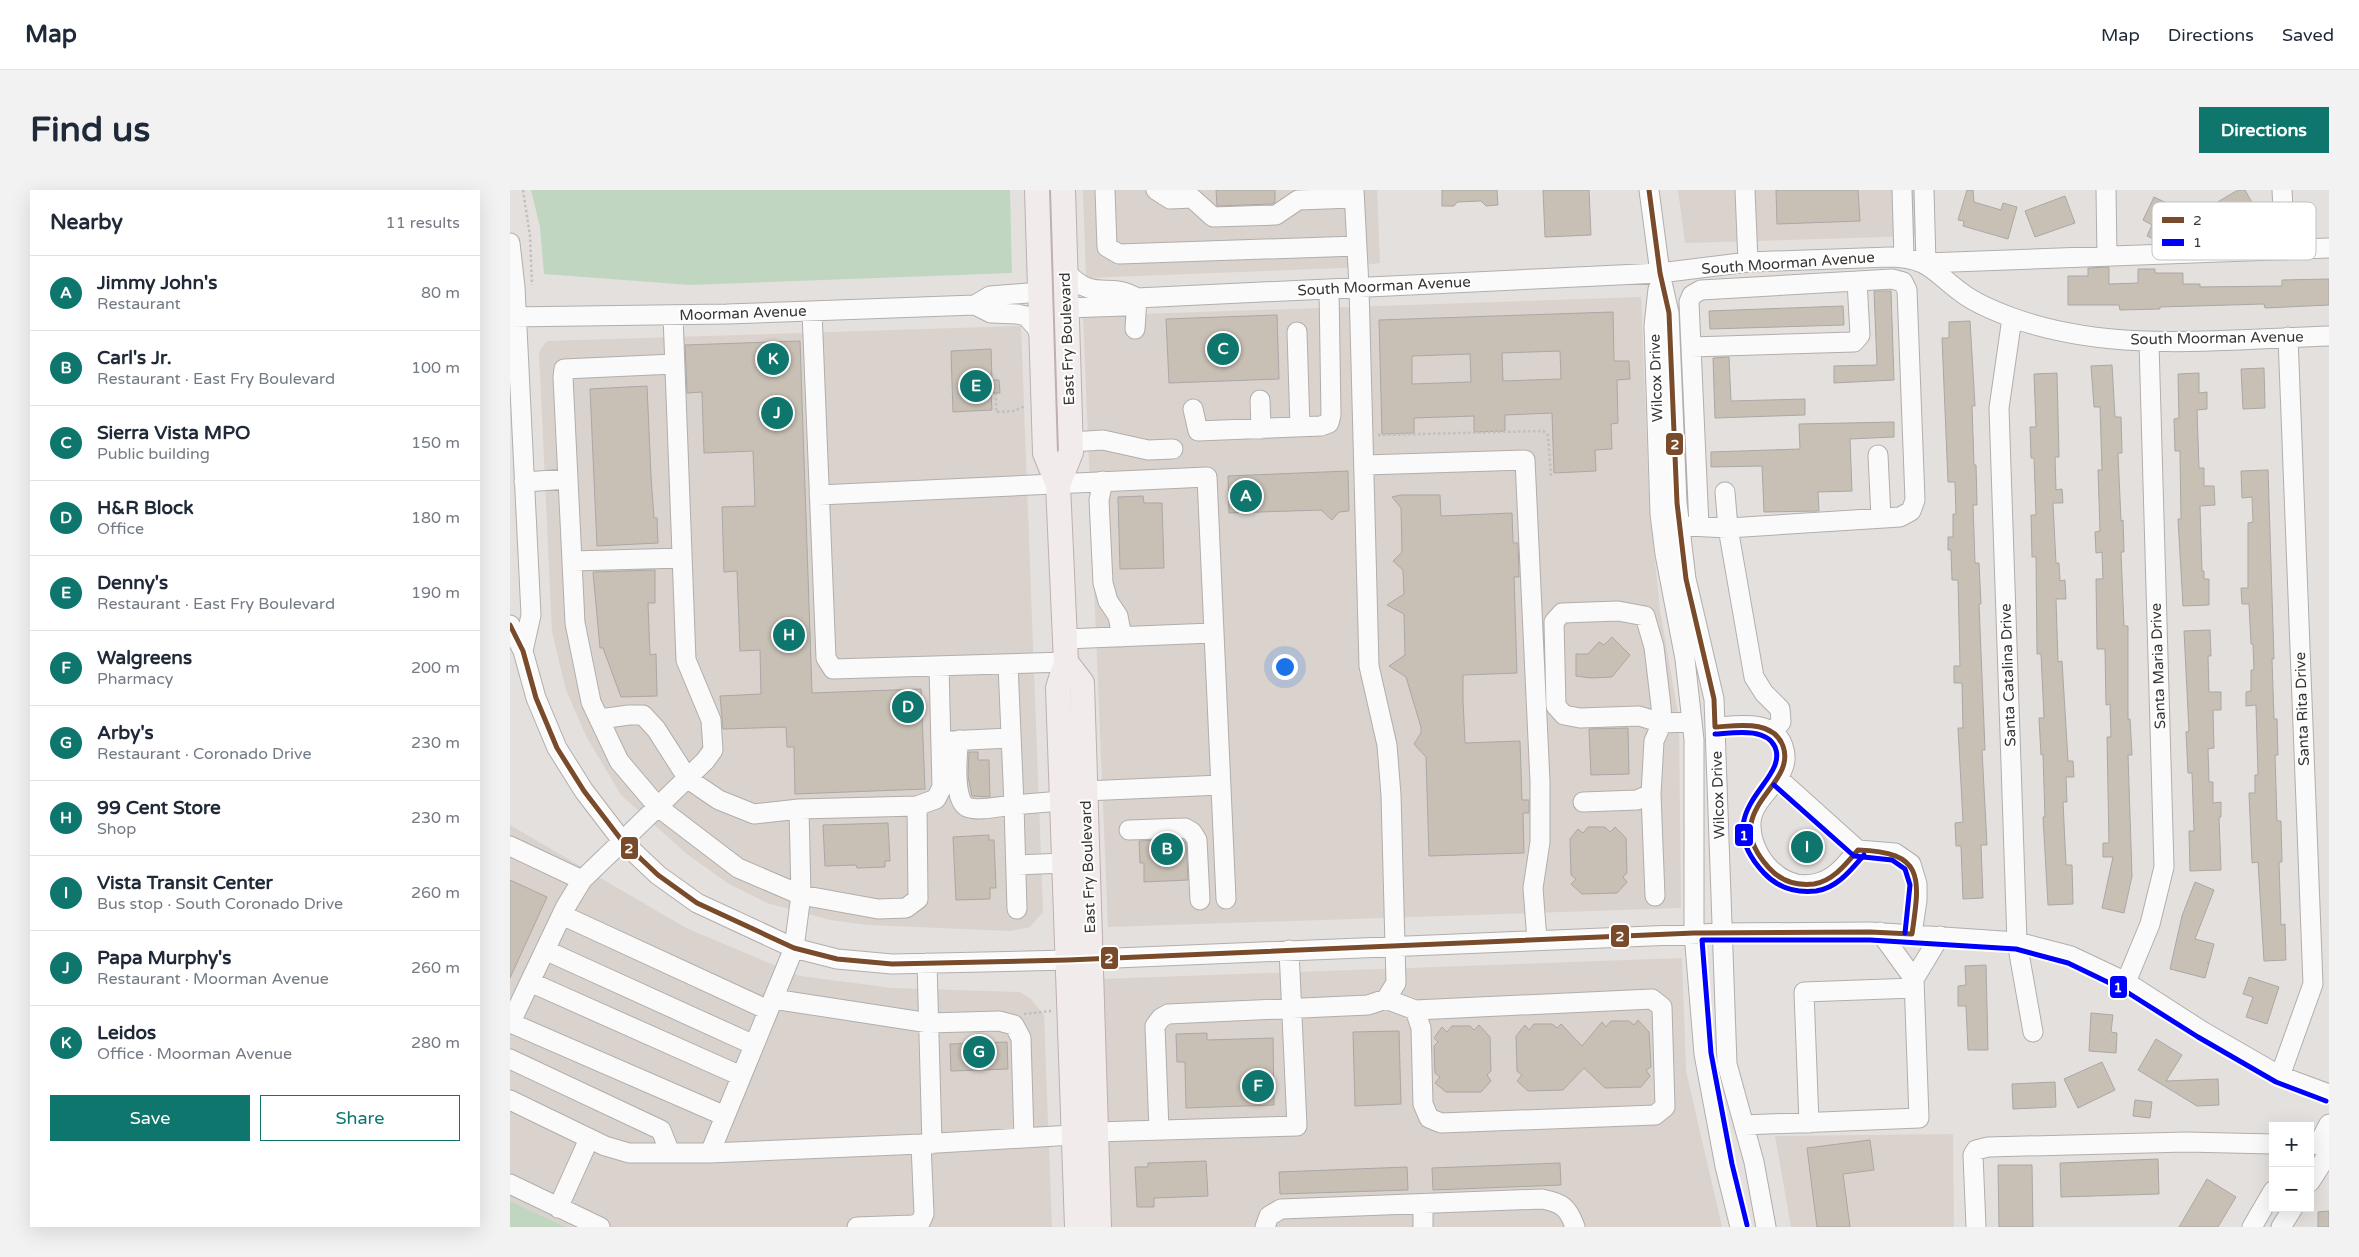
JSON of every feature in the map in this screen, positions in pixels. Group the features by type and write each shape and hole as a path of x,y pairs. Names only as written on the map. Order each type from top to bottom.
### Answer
{"main road":[{"name":"East Fry Boulevard","path":"1037,190 1045,453 1058,486 1065,651 1058,688 1064,863 1079,959"},
{"name":"East Fry Boulevard","path":"1058,486 1071,452 1063,190"},
{"name":"East Fry Boulevard","path":"1065,651 1082,683 1085,790 1079,959 1085,1134 1099,1227"},
{"name":"East Fry Boulevard","path":"1077,1227 1085,1134"}],"street":[{"path":"1105,190 1107,247 1119,254 1357,246"},
{"path":"1156,190 1170,199 1192,198 1213,217 1276,215 1298,200 1354,194 1360,287 1369,666 1387,745 1391,795 1396,983 1386,999"},
{"name":"Wilcox Drive","path":"1649,190 1660,273 1654,326 1670,525 1686,579 1714,700 1727,1064 1754,1162 1766,1227"},
{"path":"1745,190 1748,262"},
{"path":"1902,190 1904,257"},
{"path":"1924,190 1926,264 2152,255"},
{"path":"2106,190 2108,256"},
{"path":"510,243 531,615 517,653"},
{"path":"2316,249 2329,248"},
{"name":"South Moorman Avenue","path":"1066,308 1125,306 1137,298 1660,273 1748,262 1904,257 1926,264 1963,295 2012,318 2074,336 2149,342 2329,336"},
{"name":"South Moorman Avenue","path":"1065,271 1077,284 1093,291 1124,290 1137,298"},
{"path":"1670,525 1728,528 1900,517 1911,511 1915,500 1908,290 1903,282 1892,279 1701,290 1692,295 1689,302 1699,526"},
{"path":"1691,347 1854,342 1860,335 1857,281"},
{"path":"1193,409 1198,431 1322,426 1329,423 1331,415 1328,289"},
{"name":"Moorman Avenue","path":"513,317 672,315 975,305 990,296 1040,292"},
{"path":"1135,329 1137,298"},
{"name":"Moorman Avenue","path":"975,305 991,314 1026,316 1036,327 1042,338"},
{"path":"812,311 826,658 834,669 1008,664 1122,637 1212,633"},
{"path":"672,315 686,660 711,720 713,750 688,778 582,880 562,916 510,1023 725,1116"},
{"name":"Santa Catalina Drive","path":"2012,318 1998,408 2017,942 2033,1032"},
{"path":"1297,332 1300,427"},
{"name":"Santa Rita Drive","path":"2280,1076 2313,984 2288,337"},
{"name":"Santa Maria Drive","path":"2126,982 2150,924 2164,867 2149,342"},
{"path":"674,364 564,369 575,623 592,702 619,761 658,807 738,868 801,895 878,909 906,908 918,899 917,806"},
{"path":"1260,400 1261,429"},
{"path":"1071,442 1103,440 1148,450 1173,449"},
{"path":"1878,454 1881,518"},
{"path":"1365,465 1525,460 1540,782 1540,842 1533,888 1537,940"},
{"path":"819,495 1058,486 1103,481 1207,477 1212,633 1226,899"},
{"path":"524,482 568,479"},
{"path":"1103,481 1098,500 1103,583 1108,601 1118,616 1122,637"},
{"path":"1726,492 1728,528 1754,677 1764,693 1780,709 1781,722 1773,732"},
{"name":"Wilcox Drive","path":"1670,525 1665,554 1685,659 1694,740 1694,933 1704,1054 1725,1166 1740,1227"},
{"path":"572,561 682,558"},
{"path":"1655,896 1652,794 1654,741 1662,723 1654,647 1645,616 1618,611 1562,613 1554,622 1556,706 1564,715 1580,718 1639,716 1662,723 1692,722"},
{"path":"510,625 517,653 557,748 584,791 623,842 658,875 697,903 794,948 837,959 892,964 1079,959 1694,933 1880,932 2017,942 2071,956 2126,982 2202,1031 2280,1076 2329,1094"},
{"path":"1008,664 1017,909"},
{"path":"939,666 950,741 957,756 959,800 965,806 972,808 1061,801"},
{"path":"600,719 629,714 643,716 656,730 688,778 720,800 754,814 799,809 917,806 936,799 942,787 950,741"},
{"path":"1715,727 1755,726 1773,732 1784,747 1783,770 1779,779 1762,796 1754,809 1751,823 1753,841 1759,855 1777,876 1791,884 1801,885 1823,882 1841,871 1858,850"},
{"path":"950,741 1010,738"},
{"path":"1779,779 1858,850 1895,853 1911,864 1917,884 1917,900 1912,934"},
{"path":"1085,790 1221,785"},
{"path":"1583,802 1637,800 1652,794"},
{"path":"710,1153 794,948 801,895 799,809"},
{"path":"1129,830 1185,828 1192,832 1197,840 1200,900"},
{"path":"510,846 582,880"},
{"path":"1016,865 1064,863"},
{"path":"562,916 771,1004 929,1022 999,1020 1014,1025 1021,1038 1024,1138"},
{"path":"1880,932 1914,983"},
{"path":"1744,1125 1918,1118 1914,983 1940,936"},
{"path":"545,950 754,1045"},
{"path":"510,1100 605,1146 629,1152 710,1153 927,1144 1159,1130 1297,1126 1290,950"},
{"path":"857,1227 913,1225 920,1223 924,1214 929,1022 927,963"},
{"path":"530,982 741,1076"},
{"path":"1809,1123 1804,992 1914,983"},
{"path":"1159,1130 1155,1026 1161,1018 1168,1014 1368,1005 1386,999 1415,1010 1652,998 1662,1007 1666,1107 1655,1115 1441,1122 1429,1118 1423,1104 1421,1028 1415,1010"},
{"path":"510,1059 661,1130 670,1152"},
{"path":"2314,1171 2329,1124"},
{"path":"558,1208 589,1139"},
{"path":"1976,1227 1973,1155 1976,1150 1988,1147 2186,1142 2269,1144"},
{"path":"510,1184 600,1227"},
{"path":"1265,1227 1269,1216 1281,1209 1542,1198 1558,1202 1570,1213 1576,1227"},
{"path":"2252,1227 2269,1199"},
{"path":"1423,1204 1424,1227"},
{"path":"2281,1227 2290,1212"}],"path":[{"path":"523,190 530,236 534,283 530,287"},
{"path":"996,393 996,412 1014,411 1024,406 1033,406"},
{"path":"1364,435 1543,431 1548,435 1551,477"},
{"path":"1022,1015 1055,1011"}],"shaded area":[{"path":"1083,190 1377,190 1380,263 1342,268 1086,278"},
{"path":"1678,190 1917,190 1919,236 1685,243"},
{"path":"1641,297 1649,501 1660,610 1679,719 1681,908 1108,927 1083,316"},
{"path":"1021,326 1043,912 1030,927 1010,931 868,925 830,920 767,903 729,884 688,855 621,795 586,736 566,690 552,632 539,352 547,341"},
{"path":"510,825 686,928 800,976 892,988 1020,992 1031,999 1044,1015 1052,1227 566,1227 510,1201"},
{"path":"1682,958 1686,1071 1722,1227 1110,1227 1102,979"},
{"path":"1953,1134 1954,1227 1791,1227 1775,1136"}],"green space":[{"path":"531,190 1010,190 1012,273 690,285 544,274 540,227"},
{"path":"510,1201 566,1227 510,1227"}],"building":[{"path":"1216,190 1275,190 1275,202 1272,204 1217,206"},
{"path":"1442,190 1497,190 1498,205 1486,206 1481,201 1457,202 1454,206 1442,206"},
{"path":"1543,190 1589,190 1591,235 1545,237"},
{"path":"1776,190 1858,190 1860,221 1777,224"},
{"path":"1967,190 1973,190 1974,202 2001,210 2003,203 2017,207 2008,239 1963,226 1964,221 1958,220"},
{"path":"2238,190 2245,190 2252,202 2218,202"},
{"path":"2065,196 2075,223 2035,237 2025,211"},
{"path":"2154,197 2165,202 2152,202 2152,225 2143,220"},
{"path":"2152,225 2152,238 2147,236"},
{"path":"2109,267 2109,284 2138,283 2138,269 2155,269 2155,273 2183,273 2183,284 2200,284 2200,287 2282,286 2282,280 2329,279 2329,305 2265,308 2264,304 2120,310 2119,305 2068,305 2068,276 2088,276 2088,268"},
{"path":"1874,291 1891,291 1894,380 1834,383 1834,366 1877,365"},
{"path":"1843,306 1844,325 1710,329 1709,311"},
{"path":"1613,312 1614,361 1629,361 1630,379 1617,380 1618,423 1611,424 1612,449 1595,450 1596,471 1554,473 1552,413 1505,415 1505,431 1474,432 1474,416 1414,418 1414,433 1382,434 1379,320","holes":["1560,351 1561,379 1503,381 1502,353","1470,354 1471,382 1412,384 1412,356"]},
{"path":"1277,315 1279,379 1169,383 1166,319"},
{"path":"1970,321 1975,406 1972,406 1977,505 1973,505 1975,563 1979,563 1981,604 1979,604 1985,750 1982,750 1987,845 1981,845 1983,898 1963,899 1961,846 1956,846 1955,823 1963,822 1958,728 1963,728 1962,683 1954,683 1954,666 1960,666 1958,580 1952,580 1951,550 1948,550 1948,537 1953,537 1953,514 1956,514 1955,482 1948,482 1942,338 1949,338 1949,322"},
{"path":"800,341 812,693 921,689 925,789 795,794 794,747 787,747 786,727 723,729 720,696 761,694 760,650 740,651 737,571 724,572 722,507 755,506 753,451 704,453 702,392 687,393 685,345"},
{"path":"991,349 992,380 999,380 1000,393 991,393 992,410 953,412 951,351"},
{"path":"1729,357 1731,401 1805,399 1805,415 1715,418 1713,358"},
{"path":"2112,365 2115,417 2121,417 2122,453 2118,453 2124,552 2121,552 2124,626 2128,626 2128,719 2130,719 2132,755 2128,755 2132,876 2124,913 2102,908 2113,857 2103,857 2103,843 2109,843 2107,737 2111,737 2110,704 2106,705 2105,649 2097,649 2096,579 2103,579 2102,552 2096,553 2095,532 2100,531 2098,470 2102,470 2100,407 2094,407 2091,366"},
{"path":"2264,368 2265,408 2243,409 2241,369"},
{"path":"2057,373 2059,457 2055,457 2056,490 2062,489 2063,503 2053,503 2056,563 2059,563 2060,581 2065,580 2066,599 2056,599 2058,662 2062,661 2068,761 2073,761 2074,777 2066,777 2067,802 2063,802 2066,865 2072,865 2073,904 2048,905 2043,817 2045,817 2043,754 2041,755 2039,718 2044,718 2041,654 2037,654 2036,557 2032,557 2031,515 2036,515 2034,458 2031,458 2030,427 2036,427 2034,374"},
{"path":"2199,373 2199,393 2207,392 2207,409 2197,410 2199,468 2204,468 2204,486 2214,486 2215,505 2200,506 2202,571 2204,571 2204,579 2209,579 2209,605 2183,606 2178,519 2181,519 2180,451 2175,451 2174,419 2179,418 2178,374"},
{"path":"647,386 651,476 654,518 657,518 658,543 597,546 590,389"},
{"path":"1894,422 1894,437 1850,439 1852,491 1818,492 1819,511 1764,512 1762,466 1711,467 1711,452 1800,449 1799,424"},
{"path":"2268,470 2274,719 2277,719 2278,755 2275,755 2277,821 2281,821 2282,862 2279,862 2281,925 2285,924 2286,960 2264,961 2258,862 2252,863 2249,793 2255,793 2255,775 2258,775 2256,705 2246,706 2246,692 2251,691 2251,670 2254,670 2253,644 2251,644 2249,604 2242,604 2241,588 2248,588 2248,523 2253,522 2252,497 2242,498 2241,471"},
{"path":"1348,471 1349,511 1339,512 1332,520 1321,510 1229,513 1228,476"},
{"path":"1401,495 1440,495 1441,516 1512,513 1513,543 1518,543 1519,577 1514,577 1517,673 1463,675 1463,700 1465,743 1520,741 1522,800 1529,800 1529,813 1523,813 1524,853 1429,856 1426,757 1414,744 1421,733 1421,727 1406,677 1389,666 1405,655 1404,614 1387,605 1404,594 1403,570 1393,561 1402,552 1401,508 1392,497"},
{"path":"1143,496 1144,503 1162,503 1164,568 1120,569 1118,497"},
{"path":"655,570 655,603 648,603 650,655 656,654 657,696 621,697 603,648 600,648 593,572"},
{"path":"2210,630 2211,656 2208,656 2209,692 2221,692 2221,710 2213,710 2214,748 2208,749 2209,782 2213,782 2213,803 2221,802 2221,817 2219,817 2221,870 2190,871 2189,831 2194,831 2192,773 2188,773 2186,732 2189,731 2184,631"},
{"path":"1612,637 1630,655 1612,677 1591,678 1576,676 1576,654 1588,654 1599,642 1604,645"},
{"path":"1628,728 1629,774 1591,775 1589,729"},
{"path":"969,752 978,752 978,760 989,760 990,797 972,796 968,776"},
{"path":"888,823 890,861 885,861 885,867 857,868 856,865 825,866 823,825"},
{"path":"1588,827 1605,827 1610,832 1615,827 1626,838 1627,873 1623,877 1627,882 1617,893 1582,894 1571,884 1576,879 1571,875 1570,839 1578,829 1583,833"},
{"path":"989,835 989,840 994,840 996,888 990,888 990,899 956,900 953,837"},
{"path":"1182,839 1186,843 1188,880 1144,882 1144,863 1140,863 1139,841"},
{"path":"510,880 547,897 510,978"},
{"path":"2195,882 2214,890 2195,939 2214,944 2205,978 2170,969 2182,916"},
{"path":"1986,965 1988,1050 1968,1050 1966,1006 1958,1006 1958,986 1966,985 1965,966"},
{"path":"2249,977 2279,987 2267,1024 2246,1017 2253,997 2243,994"},
{"path":"2091,1013 2113,1015 2111,1032 2117,1033 2116,1053 2089,1051"},
{"path":"1638,1020 1649,1032 1651,1067 1646,1070 1650,1076 1641,1087 1605,1088 1584,1068 1563,1090 1528,1091 1517,1081 1522,1075 1517,1071 1516,1036 1525,1025 1529,1030 1534,1024 1552,1024 1557,1028 1561,1024 1582,1046 1602,1022 1606,1027 1611,1021 1629,1021 1634,1025"},
{"path":"1479,1025 1490,1037 1491,1071 1487,1075 1491,1081 1481,1092 1446,1092 1435,1083 1440,1077 1435,1073 1434,1046 1438,1042 1434,1038 1442,1027 1447,1032 1452,1026 1470,1026 1474,1030"},
{"path":"1399,1031 1401,1104 1355,1106 1353,1032"},
{"path":"1207,1033 1207,1040 1273,1038 1274,1105 1186,1108 1185,1062 1177,1062 1176,1034"},
{"path":"2156,1039 2182,1055 2166,1081 2218,1079 2219,1105 2197,1106 2138,1070"},
{"path":"1007,1042 1008,1069 951,1071 950,1044"},
{"path":"2102,1062 2115,1090 2078,1108 2064,1079"},
{"path":"2055,1082 2056,1107 2013,1109 2012,1084"},
{"path":"2135,1100 2152,1102 2150,1118 2133,1116"},
{"path":"1870,1140 1874,1170 1843,1174 1850,1227 1817,1227 1807,1148"},
{"path":"2158,1159 2159,1194 2061,1197 2060,1163"},
{"path":"1206,1161 1208,1196 1154,1198 1154,1207 1137,1207 1135,1167 1148,1167 1148,1163"},
{"path":"1560,1163 1561,1185 1433,1190 1432,1168"},
{"path":"1998,1165 2032,1165 2033,1227 1999,1227"},
{"path":"1407,1167 1408,1190 1280,1194 1279,1172"},
{"path":"2207,1179 2236,1197 2218,1227 2179,1227"},
{"path":"2329,1211 2329,1227 2318,1227 2318,1212"}],"transit line":[{"name":"2","path":"510,625 523,651 536,698 557,748 584,791 623,842 658,875 697,903 794,948 837,959 892,964 1068,960 1694,933 1870,932 1912,934 1916,883 1913,872 1907,863 1896,856 1858,850 1833,876 1814,884 1801,884 1790,882 1774,873 1755,848 1751,830 1754,815 1761,801 1780,774 1784,761 1783,746 1778,737 1763,728 1744,725 1715,727 1714,699 1686,579 1677,503 1669,313 1660,273 1649,190"},
{"name":"1","path":"1715,734 1740,732 1757,734 1771,741 1775,747 1776,760 1771,773 1753,800 1746,815 1743,832 1748,851 1769,878 1782,886 1795,890 1816,891 1831,886 1843,878 1864,855"},
{"name":"1","path":"1774,785 1854,856 1892,860 1905,869 1910,885 1905,933"},
{"name":"1","path":"1747,1225 1732,1164 1711,1053 1702,940 1870,940 2016,949 2068,963 2122,989 2198,1037 2276,1082 2326,1101"}],"place":[{"name":"Sierra Vista MPO","path":"1223,349"},
{"name":"Leidos","path":"773,359"},
{"name":"Denny's","path":"976,386"},
{"name":"Papa Murphy's","path":"777,413"},
{"name":"Jimmy John's","path":"1246,496"},
{"name":"99 Cent Store","path":"789,635"},
{"name":"H&R Block","path":"908,707"},
{"name":"Vista Transit Center","path":"1807,847"},
{"name":"Carl's Jr.","path":"1167,849"},
{"name":"Arby's","path":"979,1052"},
{"name":"Walgreens","path":"1258,1086"}]}
